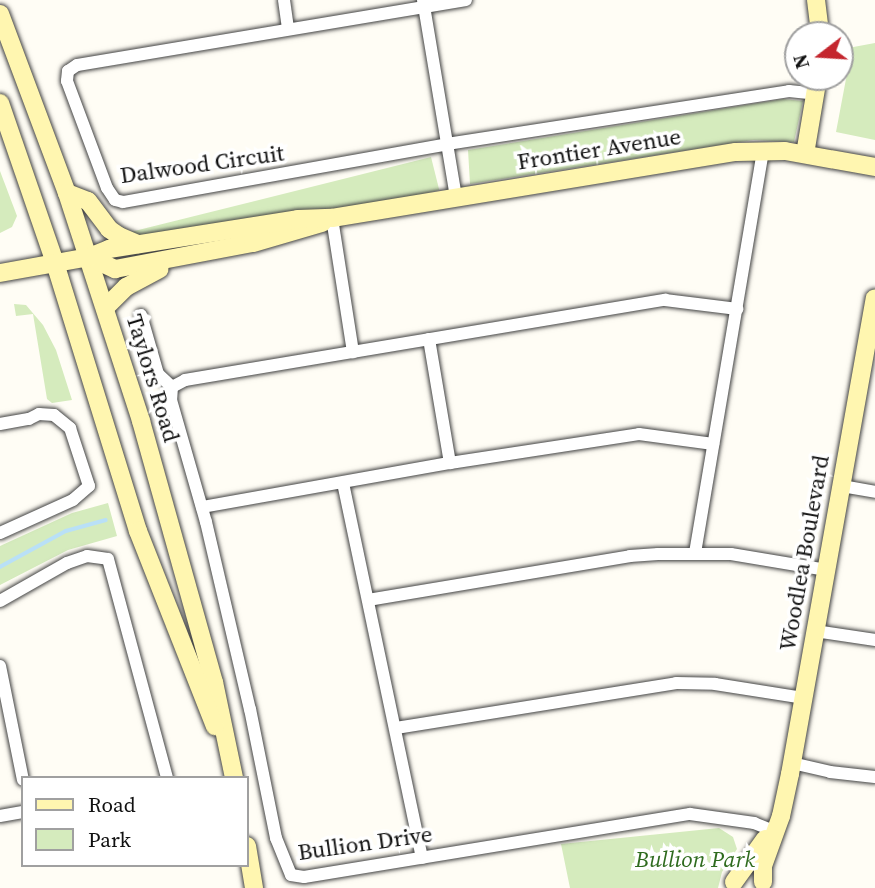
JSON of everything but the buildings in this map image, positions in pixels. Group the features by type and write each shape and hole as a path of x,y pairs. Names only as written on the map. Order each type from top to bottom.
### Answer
{"street":[{"path":"284,0 288,29 424,3 466,0"},
{"path":"816,0 818,21"},
{"path":"424,3 456,197"},
{"name":"Taylors Road","path":"0,14 89,257 172,524 214,681 233,771"},
{"name":"Dalwood Circuit","path":"288,29 72,67 67,81 110,195 116,200 131,201 447,145"},
{"path":"447,145 789,91"},
{"path":"805,154 816,91"},
{"name":"Taylors Road","path":"0,103 55,263 138,531 233,771"},
{"path":"695,552 763,150"},
{"name":"Frontier Avenue","path":"89,257 99,251 140,244 298,219 332,218 732,152 763,150 805,154 875,167"},
{"path":"67,192 88,201 109,229 140,244"},
{"path":"332,218 353,352"},
{"name":"Frontier Avenue","path":"89,257 115,269 303,231 332,218"},
{"path":"105,308 126,287 145,275 203,253"},
{"path":"0,273 89,257"},
{"name":"Woodlea Boulevard","path":"765,885 763,866 792,763 842,486 871,344 875,299"},
{"path":"141,315 158,374 172,387 185,380 665,300 737,309"},
{"path":"429,339 450,463"},
{"name":"Bullion Drive","path":"172,387 171,400 202,507 250,709 276,838 286,870 291,875 304,877 690,814 776,826"},
{"path":"0,424 29,419 39,414 54,415 70,428 89,486 73,500 0,533"},
{"path":"202,507 450,463 639,434 713,444"},
{"path":"342,483 422,858"},
{"path":"842,486 875,492"},
{"path":"368,600 630,556 695,552 730,554 827,570"},
{"path":"0,601 67,563 87,556 108,559 166,776"},
{"path":"815,631 875,640"},
{"path":"0,666 22,776"},
{"path":"396,728 676,683 715,684 803,698"},
{"path":"792,763 830,772 875,777"},
{"path":"0,816 21,812"},
{"name":"Woodlea Boulevard","path":"732,885 776,826"},
{"path":"248,852 254,888"},
{"path":"732,885 752,876 765,885"}],"green space":[{"path":"875,43 875,140 836,132 844,91 854,91 854,47"},
{"path":"783,99 803,101 794,142 753,140 470,184 468,150"},
{"path":"431,157 439,190 136,265 128,232"},
{"path":"0,171 17,216 12,227 0,233"},
{"path":"14,304 26,305 43,325 56,350 72,400 52,403 47,399 33,314 16,316"},
{"path":"108,503 117,536 68,550 0,585 0,546 72,513"},
{"name":"Bullion Park","path":"719,828 733,837 737,849 722,872 718,888 570,888 561,844"}],"waterway":[{"path":"0,567 66,531 106,520"}]}
